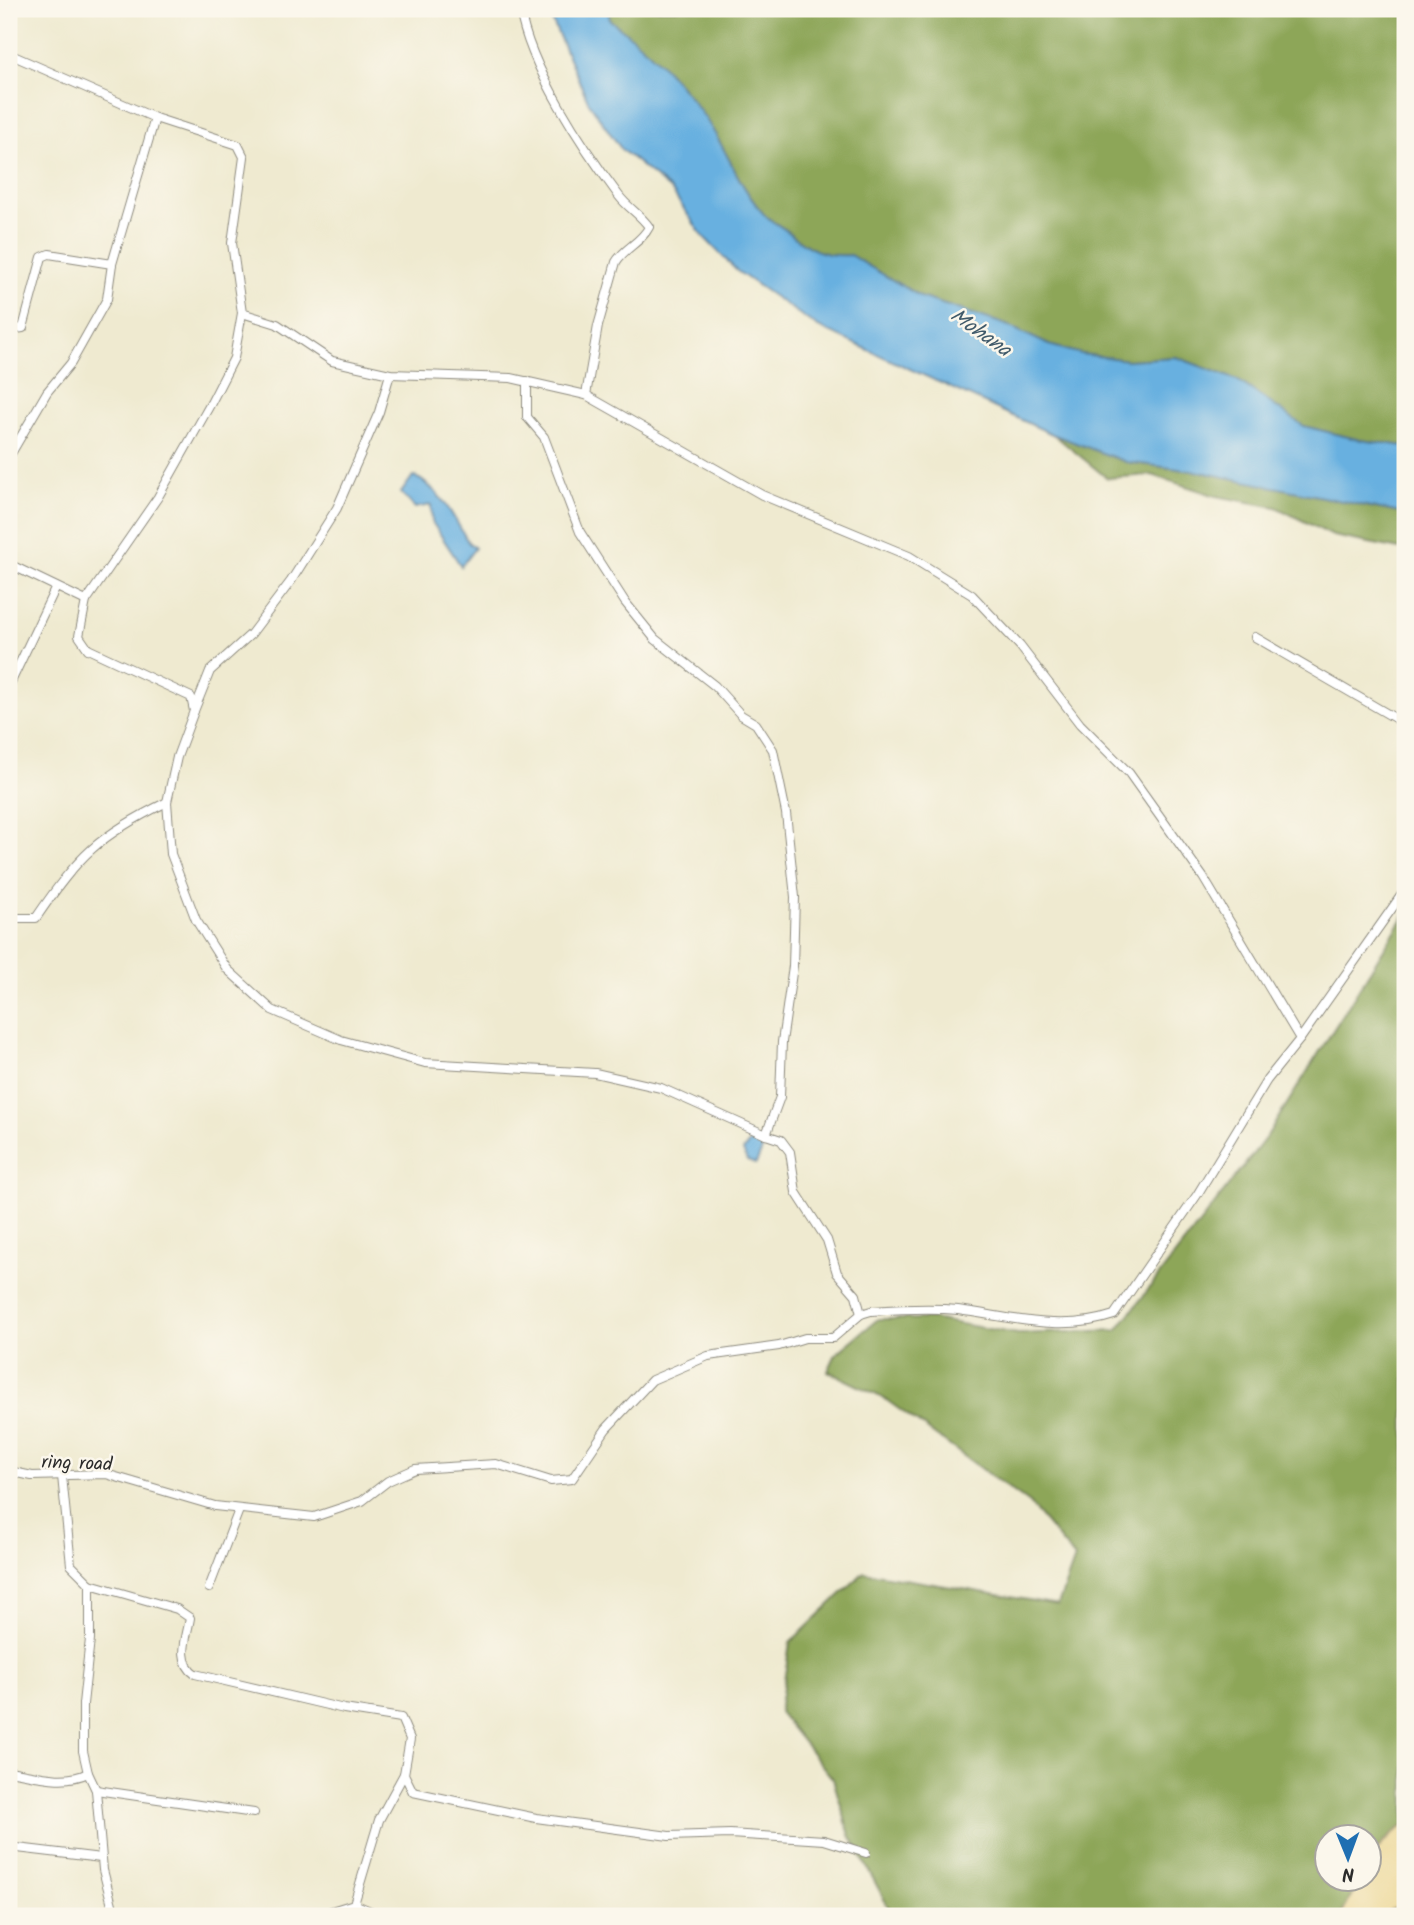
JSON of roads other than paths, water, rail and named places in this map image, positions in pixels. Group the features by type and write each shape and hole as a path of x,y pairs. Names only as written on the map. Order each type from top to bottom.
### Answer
{"street":[{"path":"520,9 533,51 576,133 624,203 643,218 649,227 644,238 621,253 616,262 598,327 586,395"},
{"path":"9,54 155,118 239,145 244,157 232,243 242,313 234,358 158,497 86,601 79,636 88,649 191,696 194,711"},
{"path":"9,457 47,392 71,363 89,334 107,299 112,264 155,118"},
{"path":"9,330 23,328 42,257 49,254 112,264"},
{"path":"242,313 277,324 332,361 390,374 487,376 586,395 762,495 909,556 972,595 1020,646 1080,724 1129,773 1203,877 1300,1040"},
{"path":"390,374 379,412 337,508 291,582 259,623 210,671 177,757 167,802 171,854 197,920 227,969 272,1010 341,1040 425,1063 595,1073 661,1088 781,1140 790,1152 796,1192 827,1240 837,1273 856,1295 861,1314 893,1309 958,1310 1001,1319 1061,1325 1093,1322 1114,1315 1197,1195 1267,1080 1300,1040 1405,890"},
{"path":"527,382 527,417 544,437 580,532 625,602 655,639 715,686 741,715 756,724 773,750 786,813 795,897 793,966 782,1042 780,1097 766,1135"},
{"path":"9,565 86,601"},
{"path":"9,686 55,587"},
{"path":"1255,638 1405,724"},
{"path":"9,918 36,919 64,877 90,847 128,821 167,802"},
{"name":"ring road","path":"9,1471 32,1476 106,1474 143,1487 239,1510 314,1517 362,1501 388,1481 415,1469 496,1464 551,1481 572,1479 606,1429 652,1380 708,1356 779,1346 805,1338 832,1338 861,1314"},
{"path":"62,1476 71,1565 90,1584 177,1609 190,1618 183,1659 188,1669 195,1674 344,1709 401,1718 410,1738 404,1774 379,1820 354,1905"},
{"path":"209,1588 239,1510"},
{"path":"90,1584 92,1606 85,1666 83,1751 88,1773 96,1790 101,1858 115,1916"},
{"path":"9,1771 63,1779 76,1779 88,1773"},
{"path":"404,1774 413,1792 536,1818 669,1836 730,1834 824,1840 866,1853"},
{"path":"96,1790 254,1813"},
{"path":"9,1847 101,1858"},
{"path":"315,1916 354,1905 382,1916"}],"water":[{"name":"Mohana","path":"547,9 608,9 610,20 648,51 690,97 762,212 809,247 823,253 850,255 923,298 1004,324 1049,345 1081,354 1128,360 1176,357 1237,380 1304,426 1360,440 1405,446 1405,514 1201,472 1126,462 1052,434 818,327 737,271 702,235 671,190 622,150 589,103"},
{"path":"413,476 431,487 438,495 468,542 475,548 461,566 432,522 431,505 415,508 401,493"},
{"path":"751,1141 764,1145 756,1164 747,1161 743,1151"}]}
